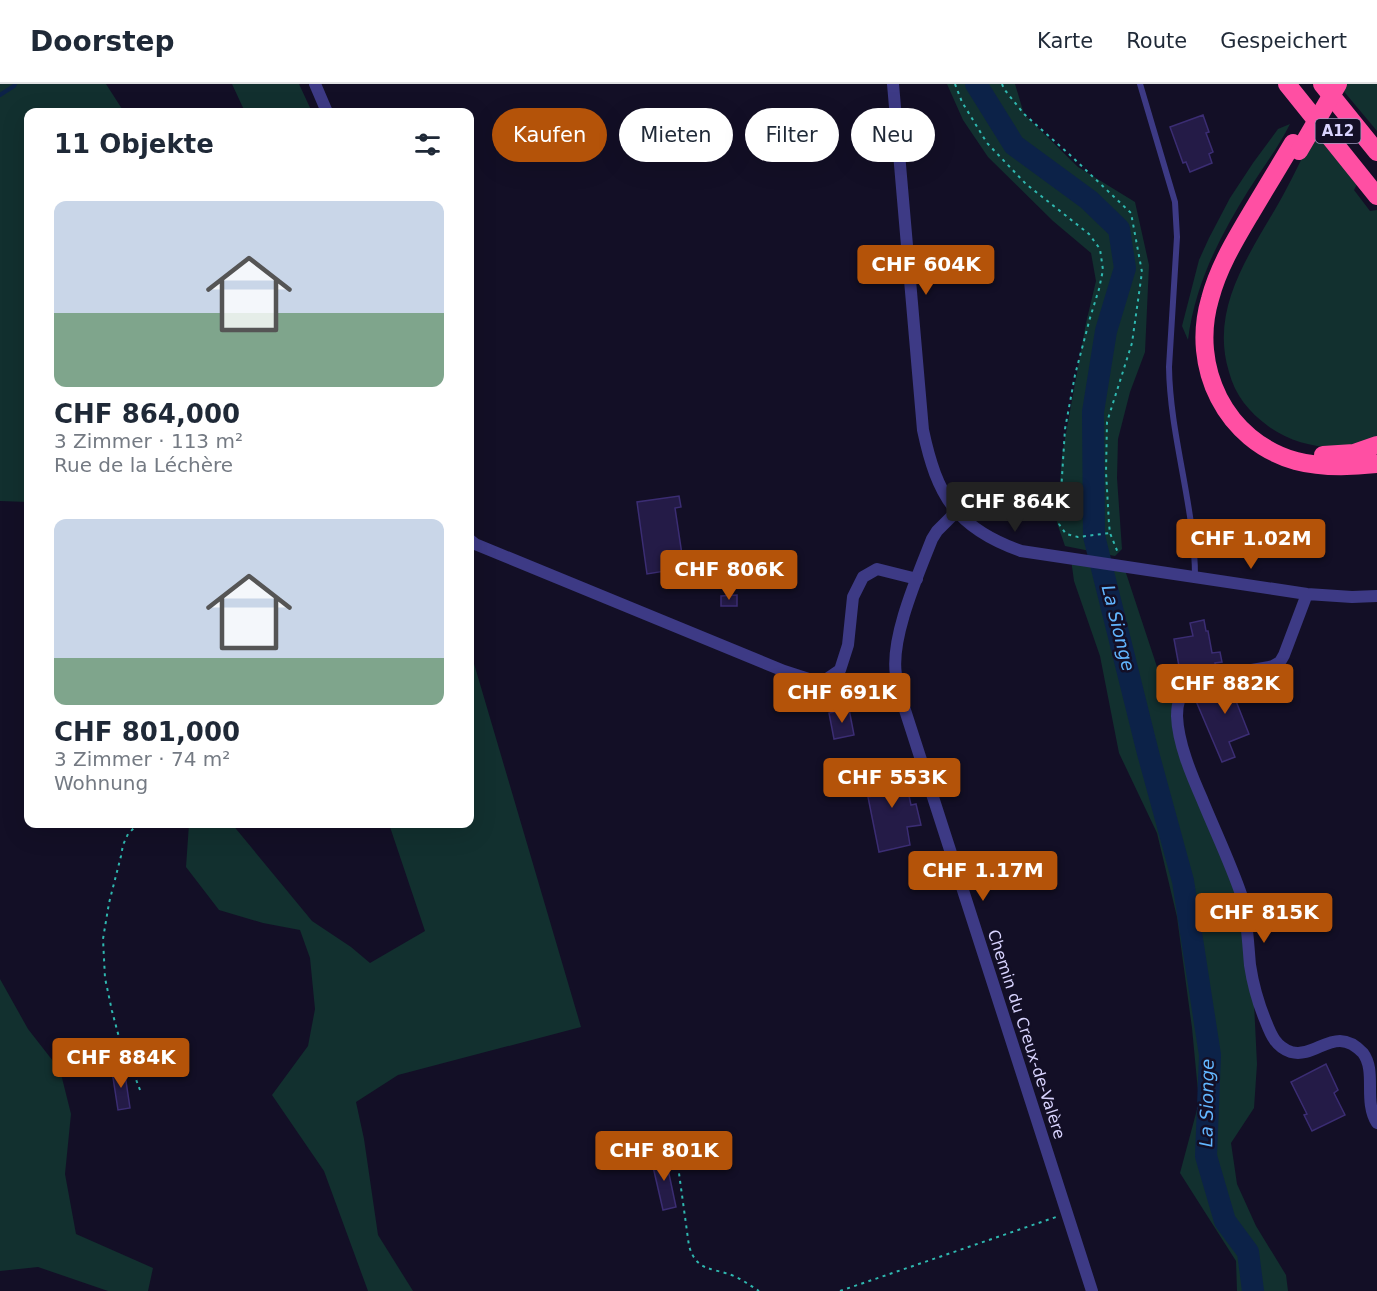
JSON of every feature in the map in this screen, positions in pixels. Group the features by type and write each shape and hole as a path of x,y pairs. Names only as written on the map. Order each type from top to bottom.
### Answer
{"highway":[{"path":"1287,84 1377,196"},
{"name":"A12","path":"1300,84 1377,178"},
{"name":"A12","path":"1322,84 1377,152"},
{"path":"1327,84 1238,258 1220,302 1215,335 1216,355 1220,373 1233,400 1244,415 1263,433 1287,446 1326,455 1354,453 1377,445"},
{"path":"1338,84 1234,242 1213,287 1206,311 1204,348 1212,384 1225,409 1242,429 1262,446 1287,458 1318,465 1377,464"}],"street":[{"path":"315,84 325,108"},
{"path":"893,84 923,430 934,474 942,493 956,512 970,526 1003,545 1021,551 1307,594 1377,596"},
{"name":"Chemin du Creux-de-Valère","path":"956,512 932,539 905,612 897,646 895,674 1092,1291"},
{"path":"474,543 784,671 821,682 840,670 848,645 853,597 863,577 877,570 917,579"},
{"path":"1307,594 1280,662 1273,666 1209,678 1191,685 1182,694 1178,703 1177,717 1192,776 1242,897 1246,913 1250,965 1255,993 1272,1036 1279,1046 1293,1052 1302,1053 1329,1042 1338,1041 1352,1045 1362,1052 1370,1069 1371,1108 1377,1123"}],"lane":[{"path":"1140,84 1177,213 1178,237 1169,383 1194,546 1195,577"}],"path":[{"path":"955,84 962,102 987,143 1026,184 1089,234 1100,249 1103,270 1078,364 1065,429 1059,524 1066,534 1078,537 1110,533"},
{"path":"1002,84 1024,114 1131,213 1142,272 1132,343 1107,422 1106,472 1110,533 1124,567"},
{"path":"134,828 123,845 109,903 104,939 105,978 112,1011 125,1060 132,1069 140,1090"},
{"path":"678,1166 692,1257 699,1265 736,1277 759,1291"},
{"path":"840,1291 1067,1213"}],"green space":[{"path":"0,84 106,84 121,108 24,108 24,502 0,501"},
{"path":"232,84 299,84 310,108 243,108"},
{"path":"947,84 1015,84 1024,114 1078,167 1135,202 1149,265 1145,352 1130,392 1118,439 1117,478 1122,549 1115,556 1065,546 1057,523 1062,455 1096,281 1091,253 1053,221 988,157 963,120"},
{"path":"1344,84 1377,84 1377,131 1341,88"},
{"path":"1290,124 1218,244 1196,300 1188,340 1182,326 1199,260 1209,238 1230,198 1253,163 1278,129"},
{"path":"1315,133 1357,184 1354,190 1370,211 1377,210 1377,437 1344,447 1299,442 1261,421 1249,409 1235,388 1224,349 1224,327 1235,285 1254,245"},
{"path":"1071,559 1124,567 1161,679 1180,699 1179,731 1237,882 1253,983 1257,1064 1254,1108 1231,1143 1237,1184 1256,1226 1286,1275 1288,1291 1237,1291 1236,1261 1180,1173 1199,1102 1177,917 1157,833 1119,753 1100,656 1074,581"},
{"path":"474,664 581,1027 398,1075 356,1102 364,1139 378,1235 413,1291 368,1291 324,1171 272,1095 308,1046 315,1009 310,958 300,930 263,923 219,910 186,867 189,828 235,828 312,921 351,947 370,963 425,931 390,828 474,828"},
{"path":"0,979 28,1029 60,1070 71,1114 65,1174 76,1234 153,1268 148,1291 108,1291 38,1267 0,1271"}],"building":[{"path":"1203,115 1209,132 1206,133 1213,152 1209,154 1212,163 1190,172 1186,162 1183,163 1170,127"},
{"path":"679,496 681,507 675,508 684,568 647,574 637,502"},
{"path":"737,595 737,606 721,606 721,596"},
{"path":"1204,620 1212,653 1220,652 1222,662 1215,663 1216,668 1181,677 1174,639 1193,636 1190,623"},
{"path":"1259,680 1263,690 1236,701 1249,734 1229,742 1235,757 1222,762 1193,694 1225,683 1228,692"},
{"path":"849,709 854,735 834,739 829,713"},
{"path":"902,764 911,805 916,804 921,825 907,827 910,845 879,852 868,797 877,795 872,770"},
{"path":"1326,1064 1338,1090 1334,1093 1345,1115 1312,1131 1304,1115 1307,1114 1291,1082"},
{"path":"124,1068 130,1108 118,1110 112,1071"},
{"path":"665,1155 676,1207 663,1210 651,1158"}],"waterway":[{"path":"0,95 15,84"},
{"name":"La Sionge","path":"976,84 1014,145 1089,200 1119,229 1125,268 1106,331 1093,412 1094,536 1148,753 1183,881 1210,1055 1206,1156 1225,1221 1248,1252 1253,1291"}]}
